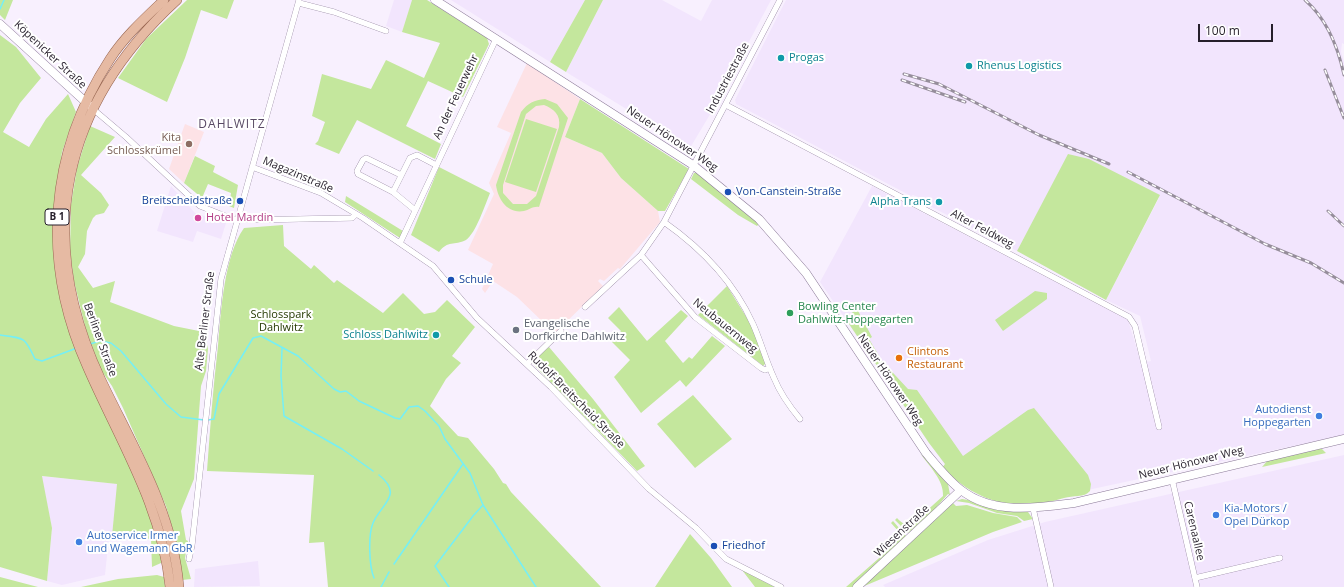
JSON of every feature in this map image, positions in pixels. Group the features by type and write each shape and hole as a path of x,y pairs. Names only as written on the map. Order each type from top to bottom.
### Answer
{"main road":[{"name":"Berliner Straße","path":"164,0 130,34 110,58 89,105 71,174 66,216 68,270 78,332 90,363 154,489 166,522 172,566"},
{"name":"Berliner Straße","path":"89,105 133,45 177,0"},
{"name":"Neuer Hönower Weg","path":"435,0 707,174 759,219 806,273 926,452 941,471 961,490 970,496 992,504 1017,508 1033,508 1074,503 1344,439"},
{"name":"Köpenicker Straße","path":"0,24 89,105"},
{"name":"Wiesenstraße","path":"857,587 961,490"},
{"name":"B 1","path":"170,587 172,566"},
{"name":"B 1","path":"172,566 179,587"}],"street":[{"name":"Industriestraße","path":"585,307 641,255 664,222 780,0"},
{"path":"299,1 386,31"},
{"name":"Alte Berliner Straße","path":"189,559 221,279 299,1"},
{"name":"An der Feuerwehr","path":"400,243 496,39"},
{"name":"Köpenicker Straße","path":"89,105 126,137 200,206 238,220"},
{"name":"Alter Feldweg","path":"726,105 1129,317 1135,326 1159,427"},
{"path":"393,192 410,158 417,155 436,165"},
{"path":"401,175 366,158 363,160 357,171 358,174 393,192 416,210"},
{"name":"Magazinstraße","path":"252,167 321,193 356,214"},
{"path":"247,220 352,218 356,214"},
{"name":"Rudolf-Breitscheid-Straße","path":"356,214 433,266 477,318 527,364 649,489 696,528 726,559 781,587"},
{"name":"Neubauernweg","path":"664,222 697,247 713,264 733,290 752,323 781,392 800,419"},
{"name":"Neubauernweg","path":"641,255 695,317 761,368 765,370 770,368"},
{"path":"527,364 561,331"},
{"name":"Carenaallee","path":"1172,479 1197,587"},
{"path":"1033,508 1051,587"},
{"path":"1195,578 1280,558"}],"shaded area":[{"path":"394,0 412,0 402,32 386,26"},
{"path":"451,0 585,0 550,62"},
{"path":"603,0 662,0 701,21 712,0 771,0 715,106 690,148 566,72"},
{"path":"786,0 1344,0 1344,44 1342,43 1341,52 1344,62 1344,435 1041,500 945,465 820,282 872,186 1128,320 1141,363 1151,361 1140,316 1106,300 1159,198 1069,154 1017,251 918,200 918,197 913,195 911,196 736,104 735,100"},
{"path":"527,63 580,99 565,137 602,153 621,178 658,211 660,222 620,269 618,268 604,281 600,279 598,281 603,286 556,332 544,323 517,297 493,281 485,293 482,289 493,264 468,250 494,194 489,183 511,133 497,127"},
{"name":"Kita Schlosskrümel","path":"185,124 204,132 184,183 169,169"},
{"path":"171,186 195,213 226,223 221,239 197,231 193,242 157,231"},
{"path":"1344,455 1344,587 885,587 883,585 988,540 1045,522"},
{"path":"41,476 118,484 112,536 109,536 105,575 62,585 47,581 52,528"},
{"path":"258,561 260,586 194,587 195,569"}],"green space":[{"path":"0,0 13,0 5,20 0,15"},
{"path":"187,0 234,0 227,19 201,10 185,58 167,102 118,78 146,39"},
{"path":"412,0 427,0 487,38 489,44 463,97 428,81 406,126 441,144 435,159 357,120 339,154 315,144 318,141 325,122 312,116 322,74 371,89 386,60 424,78 440,43 402,32"},
{"path":"585,0 603,0 566,72 550,62"},
{"path":"0,35 16,47 41,78 20,103 3,132 29,147 46,119 68,94 76,112 62,152 56,195 54,251 146,501 162,560 161,563 152,567 151,539 112,536 117,484 42,476 52,528 47,581 0,567"},
{"path":"541,99 557,104 568,118 539,207 524,211 513,210 508,208 501,200 496,185 521,112 529,104","holes":["544,105 558,116 559,127 536,196 527,204 513,204 503,193 503,185 526,114 536,106"]},
{"path":"580,99 689,169 665,211 658,211 621,178 602,153 565,137"},
{"path":"526,119 557,129 536,192 505,182"},
{"path":"90,126 115,137 81,175 101,193 109,205 104,213 96,215 93,218 87,231 85,254 78,267 93,288 115,281 110,302 174,326 204,332 208,349 206,371 201,386 194,479 181,511 186,540 188,541 185,558 191,579 182,580 174,534 166,506 123,408 112,386 101,370 86,330 74,281 70,251 71,205 77,168"},
{"path":"1068,154 1089,159 1160,195 1106,300 1017,251"},
{"path":"195,156 215,166 213,172 238,185 234,208 229,206 231,193 208,184 202,198 184,183"},
{"path":"439,167 490,193 480,218 470,236 462,242 445,246 439,252 411,235"},
{"path":"694,173 698,173 759,224 757,226 738,215 691,179"},
{"path":"346,196 403,231 400,238 345,202"},
{"name":"Schlosspark Dahlwitz","path":"283,225 284,246 311,269 314,265 334,283 337,280 383,313 403,293 424,314 435,312 447,300 475,327 452,356 461,363 446,379 430,406 458,436 468,438 511,492 601,587 328,587 324,542 309,543 314,475 207,471 222,301 232,253 244,228"},
{"path":"727,286 752,326 766,363 763,366 698,315"},
{"path":"1035,291 1047,293 1047,299 1003,331 995,320"},
{"path":"619,307 647,341 681,310 688,316 665,341 683,363 689,357 692,359 712,336 725,346 686,387 680,380 641,413 614,377 630,360 612,342 621,331 608,318"},
{"path":"857,309 872,337 869,339 882,361 908,389 917,390 963,456 1028,410 1034,408 1088,475 1091,484 1090,491 1082,496 1067,497 1029,505 1013,504 998,502 984,497 970,490 956,480 942,468 945,464 929,443 845,318"},
{"path":"549,347 593,399 645,466 637,471 531,362"},
{"path":"693,395 732,439 695,468 657,424"},
{"path":"1320,447 1326,453 1262,467 1268,460"},
{"path":"920,453 948,484 950,495 948,494 934,510 908,533 895,520 897,518 904,524 912,524 943,496 943,490 939,479"},
{"path":"962,499 997,510 1028,512 1033,519 1024,521 1017,516 997,513 969,503 956,501"},
{"path":"953,503 956,506 967,505 993,513 1017,517 1022,522 993,532 862,587"},
{"path":"893,521 906,536 852,587 846,587 894,545 900,537 900,533 891,523"},
{"path":"690,534 711,558 732,587 655,587"},
{"path":"742,570 775,587 755,587"},
{"path":"157,575 164,577 165,587 81,587 118,579"},
{"path":"0,577 38,587 0,587"}],"waterway":[{"path":"0,9 4,0"},
{"path":"0,335 15,337 23,340 29,346 35,359 42,361 77,348"},
{"path":"208,420 214,419 219,394 253,338 261,336 298,356 334,389 340,392 346,391 359,401 395,418 400,419 409,407 418,406 425,411 439,426 445,439 470,473 483,505 536,587"},
{"path":"90,344 100,341 111,343 121,351 166,404 181,417 204,420"},
{"path":"282,348 281,376 284,416 342,449 373,471"},
{"path":"394,564 463,464"},
{"path":"374,578 372,573 370,550 371,528 390,494 390,488 379,475"},
{"path":"449,587 435,566 483,505"},
{"path":"381,587 389,572"}],"railway":[{"path":"1305,0 1320,16 1330,34 1335,44 1344,75"},
{"path":"1325,70 1344,118"},
{"path":"904,74 939,84 1039,135 1109,164"},
{"path":"902,80 965,102"},
{"path":"1128,172 1265,244 1311,263 1344,283"},
{"path":"1328,211 1344,226"}],"place":[{"name":"Progas","path":"781,58"},
{"name":"Rhenus Logistics","path":"969,66"},
{"name":"Kita Schlosskrümel","path":"189,144"},
{"name":"Von-Canstein-Straße","path":"728,192"},
{"name":"Breitscheidstraße","path":"240,201"},
{"name":"Alpha Trans","path":"939,202"},
{"name":"Hotel Mardin","path":"198,218"},
{"name":"Schule","path":"451,280"},
{"name":"Bowling Center Dahlwitz-Hoppegarten","path":"790,313"},
{"name":"Evangelische Dorfkirche Dahlwitz","path":"516,330"},
{"name":"Schloss Dahlwitz","path":"436,335"},
{"name":"Clintons Restaurant","path":"899,358"},
{"name":"Autodienst Hoppegarten","path":"1319,416"},
{"name":"Kia-Motors / Opel Dürkop","path":"1216,515"},
{"name":"Autoservice Irmer und Wagemann GbR","path":"79,542"},
{"name":"Friedhof","path":"714,546"}],"district":[{"name":"DAHLWITZ","path":"232,125"}]}
